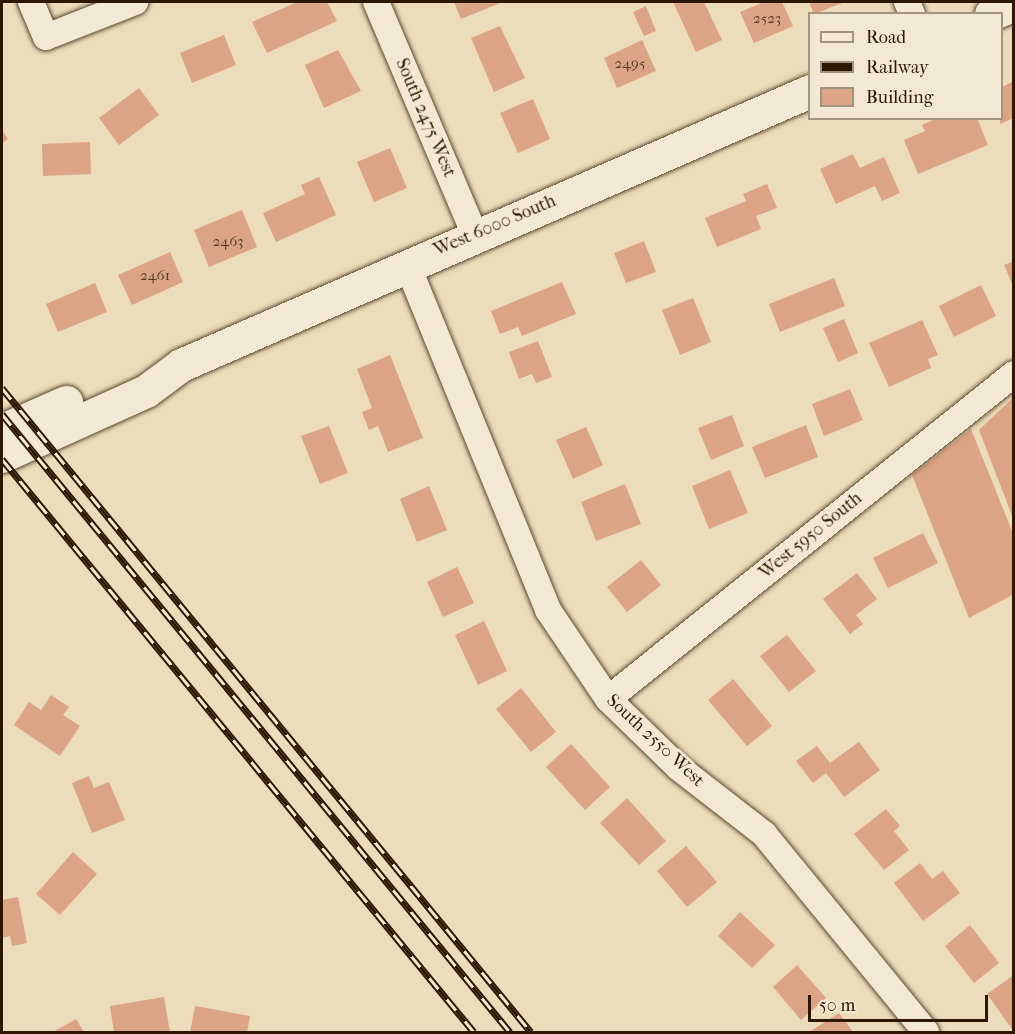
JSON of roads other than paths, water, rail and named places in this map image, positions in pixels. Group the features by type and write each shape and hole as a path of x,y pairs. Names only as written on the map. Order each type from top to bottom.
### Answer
{"street":[{"path":"31,2 46,37 135,2"},
{"name":"South 2475 West","path":"376,2 475,235"},
{"path":"996,12 1014,4"},
{"name":"West 6000 South","path":"2,456 23,428 146,391 181,365 407,264 808,92"},
{"name":"South 2550 West","path":"407,264 548,610 608,699 679,768 764,834 926,1032"},
{"name":"West 5950 South","path":"608,699 1014,374"}],"railway":[{"path":"2,388 531,1032"},
{"path":"2,414 510,1032"},
{"path":"2,459 474,1032"}]}
